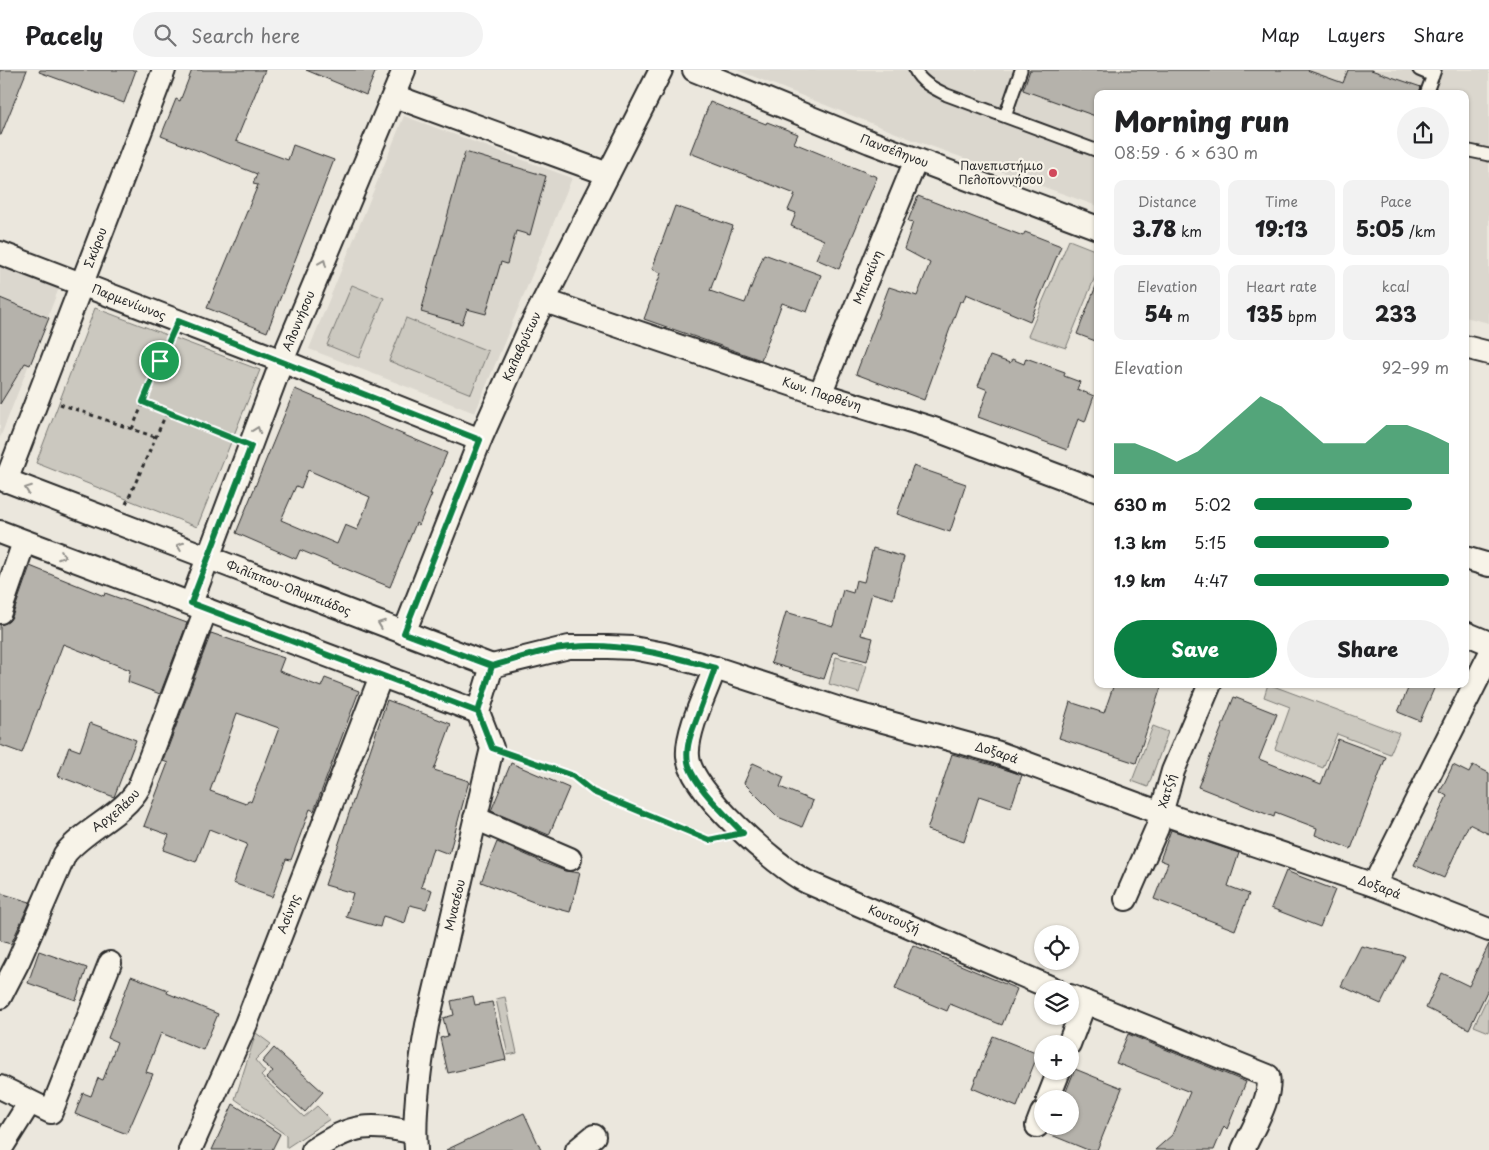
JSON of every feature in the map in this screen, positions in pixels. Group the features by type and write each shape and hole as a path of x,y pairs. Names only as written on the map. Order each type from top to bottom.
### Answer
{"street":[{"name":"Σκύρου","path":"3,479 38,396 164,70"},
{"name":"Αλοννήσου","path":"199,606 209,557 282,361 404,70"},
{"name":"Καλαβρύτων","path":"404,633 480,440 529,330 661,70"},
{"name":"Πανσέληνου","path":"694,70 862,139 1094,227"},
{"path":"394,96 608,174"},
{"name":"Μπισκίνη","path":"820,394 916,160"},
{"name":"Παρμενίωνος","path":"0,253 282,361 480,440"},
{"name":"Κων. Παρθένη","path":"545,301 820,394 934,429 1094,489"},
{"path":"1469,349 1489,353"},
{"name":"Φιλίππου-Ολυμπιάδος","path":"3,479 492,666"},
{"path":"0,532 478,712"},
{"path":"0,612 24,542"},
{"path":"1469,559 1489,565"},
{"name":"Αρχελάου","path":"0,997 9,960 65,854 86,834 135,796 199,606"},
{"path":"1469,634 1489,642"},
{"name":"Δοξαρά","path":"492,666 558,649 585,646 633,648 664,654 715,668 843,710 996,752 1161,813 1374,885 1489,930"},
{"path":"1374,885 1489,656"},
{"path":"492,666 478,712 492,748"},
{"name":"Κουτουζή","path":"715,668 688,742 688,761 692,773 700,786 743,833 795,876 1034,980"},
{"name":"Ασίνης","path":"190,1150 246,1024 382,676"},
{"name":"Χατζή","path":"1126,899 1157,828 1173,771 1208,688"},
{"name":"Μνασέου","path":"416,1142 420,1072 427,1025 492,748"},
{"path":"476,818 570,859"},
{"path":"0,1087 51,1112 110,963"},
{"path":"1079,999 1268,1076 1270,1083 1265,1100 1243,1150"},
{"path":"0,1150 30,1102"},
{"path":"313,1150 336,1137 359,1128 376,1126 416,1142"}],"lane":[{"path":"915,70 931,88 1094,149"},
{"path":"1005,116 1021,70"},
{"path":"1419,70 1434,73 1428,90"},
{"path":"1469,151 1489,155"}],"path":[{"path":"132,428 178,321"},
{"path":"38,396 155,437"},
{"path":"143,402 251,446"},
{"path":"118,523 167,412"},
{"path":"492,748 573,776 593,792 709,840 743,833"}],"shaded area":[{"name":"Πανεπιστήμιο Πελοποννήσου","path":"737,70 1489,70 1489,323 1469,318 1469,90 1094,90 1094,205 911,139"},
{"path":"404,116 572,178 475,413 309,349"},
{"path":"1069,240 1094,250 1094,279 1066,348 1028,336"},
{"path":"0,265 59,288 0,438"},
{"path":"352,285 384,298 359,358 327,345"},
{"path":"95,308 260,370 197,527 36,463"},
{"path":"406,318 488,351 471,394 389,361"},
{"path":"836,657 867,665 859,693 829,684"},
{"path":"1267,688 1279,688 1399,733 1390,754 1337,734 1323,768 1275,749 1290,707 1264,697"},
{"path":"1153,726 1168,732 1148,787 1132,781"},
{"path":"1489,996 1489,1032 1474,1026"},
{"path":"505,997 517,1053 508,1055 496,999"},
{"path":"256,1033 271,1044 255,1060 265,1072 261,1076 304,1117 317,1106 330,1119 286,1148 286,1135 235,1099"}],"building":[{"path":"0,70 27,70 1,135 0,135"},
{"path":"40,70 136,70 124,103 39,72"},
{"path":"192,70 265,70 236,141 288,160 293,145 334,160 267,332 207,308 258,185 253,184 257,174 161,136 176,99 180,101"},
{"path":"306,70 376,70 366,95"},
{"path":"1030,70 1307,70 1343,83 1348,70 1371,70 1421,87 1420,90 1094,90 1094,116 1023,90"},
{"path":"710,102 766,124 767,122 798,134 794,143 877,177 839,269 816,259 824,240 791,226 796,213 788,210 795,194 690,153"},
{"path":"465,152 546,176 530,235 516,231 507,264 501,262 486,314 467,309 462,324 421,312"},
{"path":"918,196 1023,236 1025,232 1061,246 1030,321 966,294 963,302 960,301 924,400 856,374 889,287 917,296 930,263 904,249 913,222 908,221"},
{"path":"675,206 733,226 710,291 745,303 764,254 821,275 807,312 782,303 761,360 644,319 661,273 652,269"},
{"path":"1094,291 1094,340 1077,334"},
{"path":"0,298 49,318 30,365 25,363 0,404"},
{"path":"990,356 1010,363 1012,359 1024,364 1026,358 1065,372 1064,376 1080,382 1077,389 1094,396 1085,422 1078,419 1067,450 978,417 988,390 978,386"},
{"path":"295,389 447,453 419,525 416,523 390,587 300,550 296,559 236,533","holes":["308,470 370,497 357,530 345,525 337,544 281,520 296,486 301,488"]},
{"path":"913,466 966,484 950,532 897,514"},
{"path":"873,548 904,557 893,599 872,593 861,635 873,638 867,661 833,652 824,679 771,663 786,612 833,626 843,590 853,593 856,580 864,582"},
{"path":"30,566 104,596 105,593 187,623 160,694 128,682 130,670 63,644 22,753 0,745 0,625 8,622 12,617"},
{"path":"211,633 284,658 279,671 321,687 325,678 359,691 314,811 310,809 291,860 286,859 272,897 233,883 247,844 209,829 196,862 163,850 169,835 144,826 168,763 163,761","holes":["237,713 279,728 251,802 248,800 246,804 210,791"]},
{"path":"1113,688 1161,688 1136,763 1059,738 1070,702 1104,713"},
{"path":"1408,688 1434,688 1420,721 1398,712"},
{"path":"1234,697 1277,714 1259,759 1321,784 1338,739 1386,757 1351,849 1315,835 1317,828 1275,812 1274,817 1198,787"},
{"path":"387,700 451,724 434,770 469,781 449,854 433,848 421,887 432,890 426,909 410,905 405,923 383,916 380,927 346,917 353,893 325,885"},
{"path":"90,723 136,740 114,797 58,776 69,747 80,751"},
{"path":"952,754 1022,775 1011,807 979,796 964,842 927,830"},
{"path":"511,763 569,788 549,835 491,811"},
{"path":"753,763 784,777 780,787 813,801 802,827 778,817 744,783"},
{"path":"1453,765 1469,773 1473,765 1489,773 1489,834 1469,824 1444,878 1414,865 1447,796 1440,792"},
{"path":"1171,830 1239,853 1228,886 1249,894 1235,930 1154,899 1168,863 1160,860"},
{"path":"497,842 538,861 565,871 580,873 570,912 536,903 481,882"},
{"path":"1286,871 1335,890 1320,927 1271,908"},
{"path":"0,893 30,902 11,944 0,941"},
{"path":"1489,944 1489,987 1469,1029 1426,1008 1442,973 1469,986"},
{"path":"913,945 1017,989 1002,1025 950,1004 947,1011 895,989"},
{"path":"1361,946 1405,956 1381,1004 1341,986"},
{"path":"39,951 87,968 76,1000 28,983"},
{"path":"131,976 168,990 167,993 218,1014 203,1050 161,1033 146,1072 153,1074 127,1134 75,1114 83,1093 91,1096 98,1078 103,1080 117,1042 108,1038"},
{"path":"473,996 475,1005 492,1002 506,1060 448,1073 440,1038 448,1036 443,1018 454,1015 451,1001"},
{"path":"1128,1034 1246,1082 1227,1129 1224,1126 1214,1150 1155,1150 1172,1135 1190,1092 1116,1063"},
{"path":"993,1036 1034,1052 1034,1064 1017,1107 972,1088"},
{"path":"274,1048 323,1092 305,1112 267,1078 273,1071 262,1062"},
{"path":"1079,1071 1122,1088 1097,1150 1088,1150 1051,1135 1079,1135 1079,1090 1067,1090 1071,1080 1079,1080"},
{"path":"233,1104 280,1134 272,1150 212,1150"},
{"path":"524,1113 541,1150 446,1150"}],"place":[{"name":"Πανεπιστήμιο Πελοποννήσου","path":"1053,173"}],"route":[{"path":"160,361 143,402 251,446 191,603 478,712 492,666 558,649 585,646 633,648 664,654 715,668 688,742 688,761 692,773 700,786 743,833 709,840 593,792 573,776 492,748 478,712 492,666 404,633 480,440 178,321 160,361"}]}
